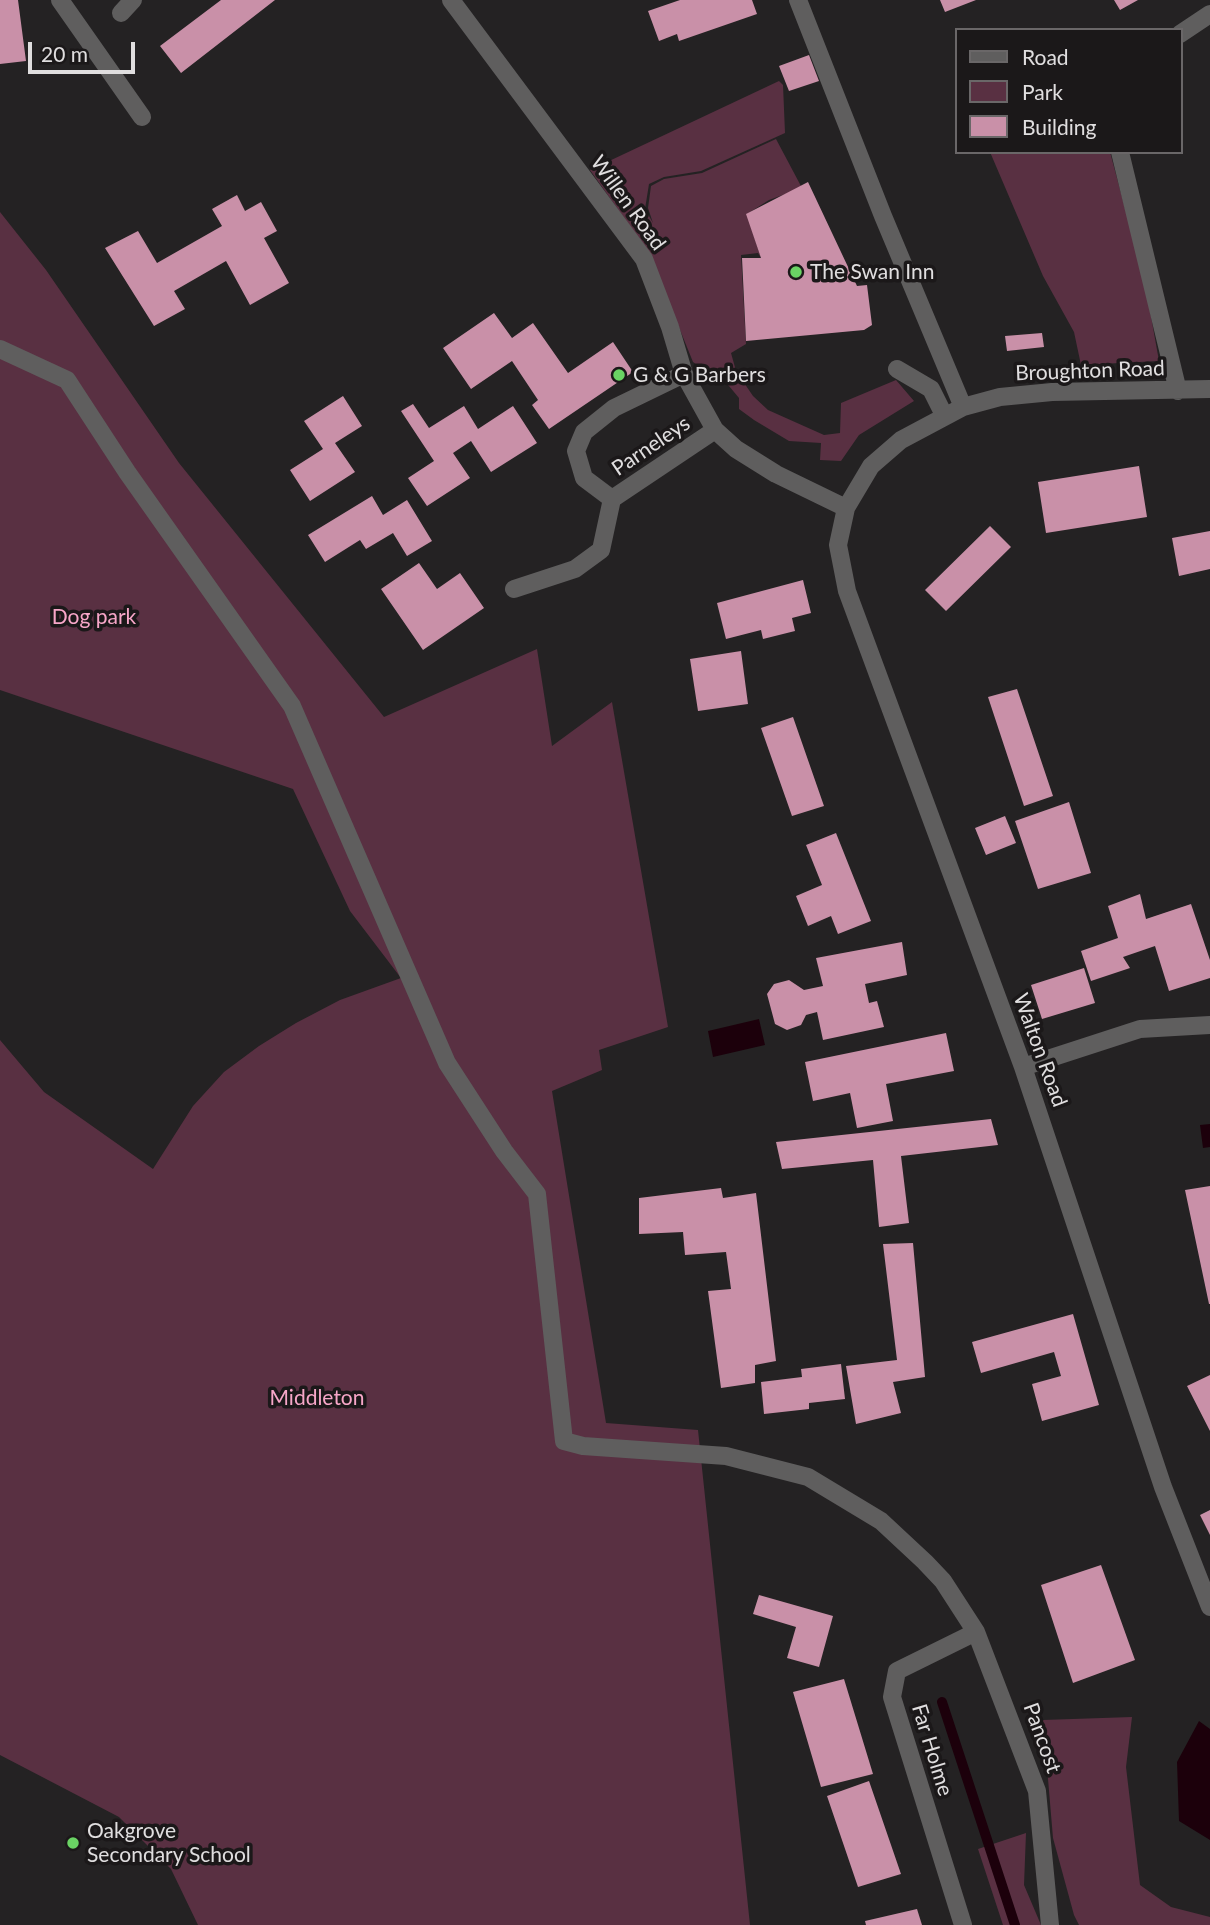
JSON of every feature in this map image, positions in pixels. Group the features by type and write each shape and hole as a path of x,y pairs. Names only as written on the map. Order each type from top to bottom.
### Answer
{"street":[{"path":"60,0 142,117"},
{"name":"Willen Road","path":"452,0 635,244 652,277 684,374 715,430 736,449 776,474 846,508"},
{"path":"798,0 883,216 964,407"},
{"path":"1182,33 1210,14"},
{"path":"1120,154 1178,391"},
{"name":"Pancost","path":"0,349 67,380 127,472 292,706 447,1063 504,1151 537,1194 564,1441 583,1446 726,1456 808,1477 881,1521 943,1581 976,1632 1037,1791 1050,1925"},
{"path":"897,369 931,389 944,415"},
{"name":"Parneleys","path":"612,499 584,478 576,452 584,432 614,408 684,374"},
{"name":"Broughton Road","path":"846,508 871,466 901,440 944,415 964,407 1000,397 1052,392 1210,389"},
{"name":"Parneleys","path":"514,589 575,569 601,550 612,499 715,430"},
{"name":"Walton Road","path":"846,508 838,545 847,591 1023,1067 1163,1487 1210,1607"},
{"path":"1023,1067 1140,1029 1210,1024"},
{"name":"Far Holme","path":"963,1925 892,1697 897,1671 976,1632"}],"green space":[{"path":"779,81 783,85 785,133 701,171 664,177 649,184 645,209 653,223 648,208 651,186 664,179 702,173 776,139 802,188 769,200 747,214 761,258 758,253 741,255 746,344 731,353 736,371 753,396 768,410 824,435 840,433 841,403 896,380 914,401 859,435 841,461 820,460 821,443 789,441 754,420 739,409 739,398 729,386 693,362 649,253 590,170"},
{"path":"991,154 1111,154 1145,283 1159,361 1081,365 1074,332 1043,276"},
{"name":"Middleton","path":"0,212 46,270 179,463 384,717 537,649 552,746 612,702 668,1027 599,1050 602,1070 552,1091 606,1423 698,1430 750,1925 198,1925 171,1869 119,1817 0,1755 0,1040 44,1092 153,1169 193,1106 224,1072 296,1023 340,1000 401,978 350,911 293,789 0,690"},
{"path":"1132,1717 1126,1767 1140,1885 1171,1907 1210,1917 1210,1925 1079,1925 1074,1915 1053,1838 1043,1720"},
{"path":"1026,1833 1024,1885 1041,1925 1003,1925 978,1849"}],"shaded area":[{"path":"759,1019 765,1045 713,1057 708,1031"},
{"path":"1210,1124 1210,1147 1203,1148 1200,1125"},
{"path":"1199,1721 1210,1729 1210,1840 1179,1821 1177,1762"}],"building":[{"path":"0,0 18,0 26,61 0,64"},
{"path":"221,0 275,0 181,73 160,46"},
{"path":"680,0 752,0 757,14 679,41 677,34 659,41 648,11"},
{"path":"940,0 976,0 945,12"},
{"path":"1114,0 1138,0 1120,10"},
{"path":"809,55 819,81 789,91 779,66"},
{"name":"The Swan Inn","path":"808,182 857,286 867,285 872,325 864,330 746,341 742,258 761,258 746,214"},
{"path":"237,195 245,211 261,202 277,231 264,238 289,283 250,305 226,261 174,291 185,309 154,326 105,248 138,231 157,263 222,226 212,209"},
{"path":"494,313 512,338 533,323 568,373 613,342 633,372 549,429 532,405 538,400 512,361 471,389 443,348"},
{"path":"1042,333 1044,347 1007,351 1005,336"},
{"path":"343,396 362,426 335,443 355,472 310,501 290,470 323,449 304,421"},
{"path":"413,404 429,428 464,406 478,429 513,406 537,443 491,472 471,441 453,453 470,478 427,506 408,478 434,461 401,411"},
{"path":"1139,466 1147,517 1046,533 1038,482"},
{"path":"372,496 383,515 407,500 432,541 407,556 393,533 366,549 360,540 325,562 308,535"},
{"path":"990,526 1011,547 946,611 925,590"},
{"path":"1210,531 1210,569 1179,576 1172,538"},
{"path":"419,563 437,589 460,573 484,608 423,650 381,589"},
{"path":"803,580 811,613 792,618 795,631 763,639 761,630 726,639 717,603"},
{"path":"741,651 748,704 698,711 690,659"},
{"path":"1017,689 1053,796 1024,806 988,697"},
{"path":"793,717 824,806 792,816 761,728"},
{"path":"1069,802 1091,873 1038,889 1015,821"},
{"path":"1005,816 1016,843 986,855 975,828"},
{"path":"836,833 871,921 838,934 831,916 808,926 796,896 822,885 806,845"},
{"path":"1140,894 1146,919 1191,904 1210,960 1210,978 1169,991 1155,946 1123,957 1130,968 1091,981 1081,951 1118,938 1108,906"},
{"path":"902,942 907,975 865,984 869,1003 877,1001 884,1027 823,1040 817,1012 806,1015 801,1025 787,1030 775,1024 767,994 774,984 789,980 804,990 823,986 816,958"},
{"path":"1084,968 1095,1003 1042,1019 1031,985"},
{"path":"946,1033 954,1071 886,1084 893,1121 857,1128 850,1093 813,1101 805,1062"},
{"path":"991,1119 998,1145 901,1156 909,1223 879,1227 873,1160 782,1169 776,1142"},
{"path":"1210,1186 1210,1304 1209,1304 1185,1190"},
{"path":"721,1188 723,1198 756,1193 776,1361 755,1365 755,1383 721,1388 708,1291 731,1289 726,1252 685,1255 683,1232 639,1234 639,1198"},
{"path":"913,1243 925,1377 893,1382 901,1413 856,1424 846,1366 897,1360 883,1244"},
{"path":"1073,1314 1099,1405 1042,1421 1032,1384 1061,1376 1054,1352 981,1373 972,1342"},
{"path":"841,1364 845,1399 809,1403 809,1409 764,1414 761,1382 802,1377 801,1369"},
{"path":"1210,1375 1210,1431 1187,1386"},
{"path":"1210,1510 1210,1535 1200,1515"},
{"path":"1101,1565 1135,1660 1073,1683 1041,1585"},
{"path":"759,1595 833,1616 819,1667 787,1658 796,1627 753,1614"},
{"path":"844,1679 873,1774 821,1787 793,1692"},
{"path":"869,1781 901,1874 858,1887 827,1796"},
{"path":"917,1909 922,1925 866,1925 865,1921"}],"waterway":[{"path":"942,1702 1015,1925"}],"place":[{"name":"The Swan Inn","path":"796,272"},
{"name":"G & G Barbers","path":"619,375"},
{"name":"Oakgrove Secondary School","path":"73,1843"}],"park label":[{"name":"Dog park","path":"94,617"}]}
